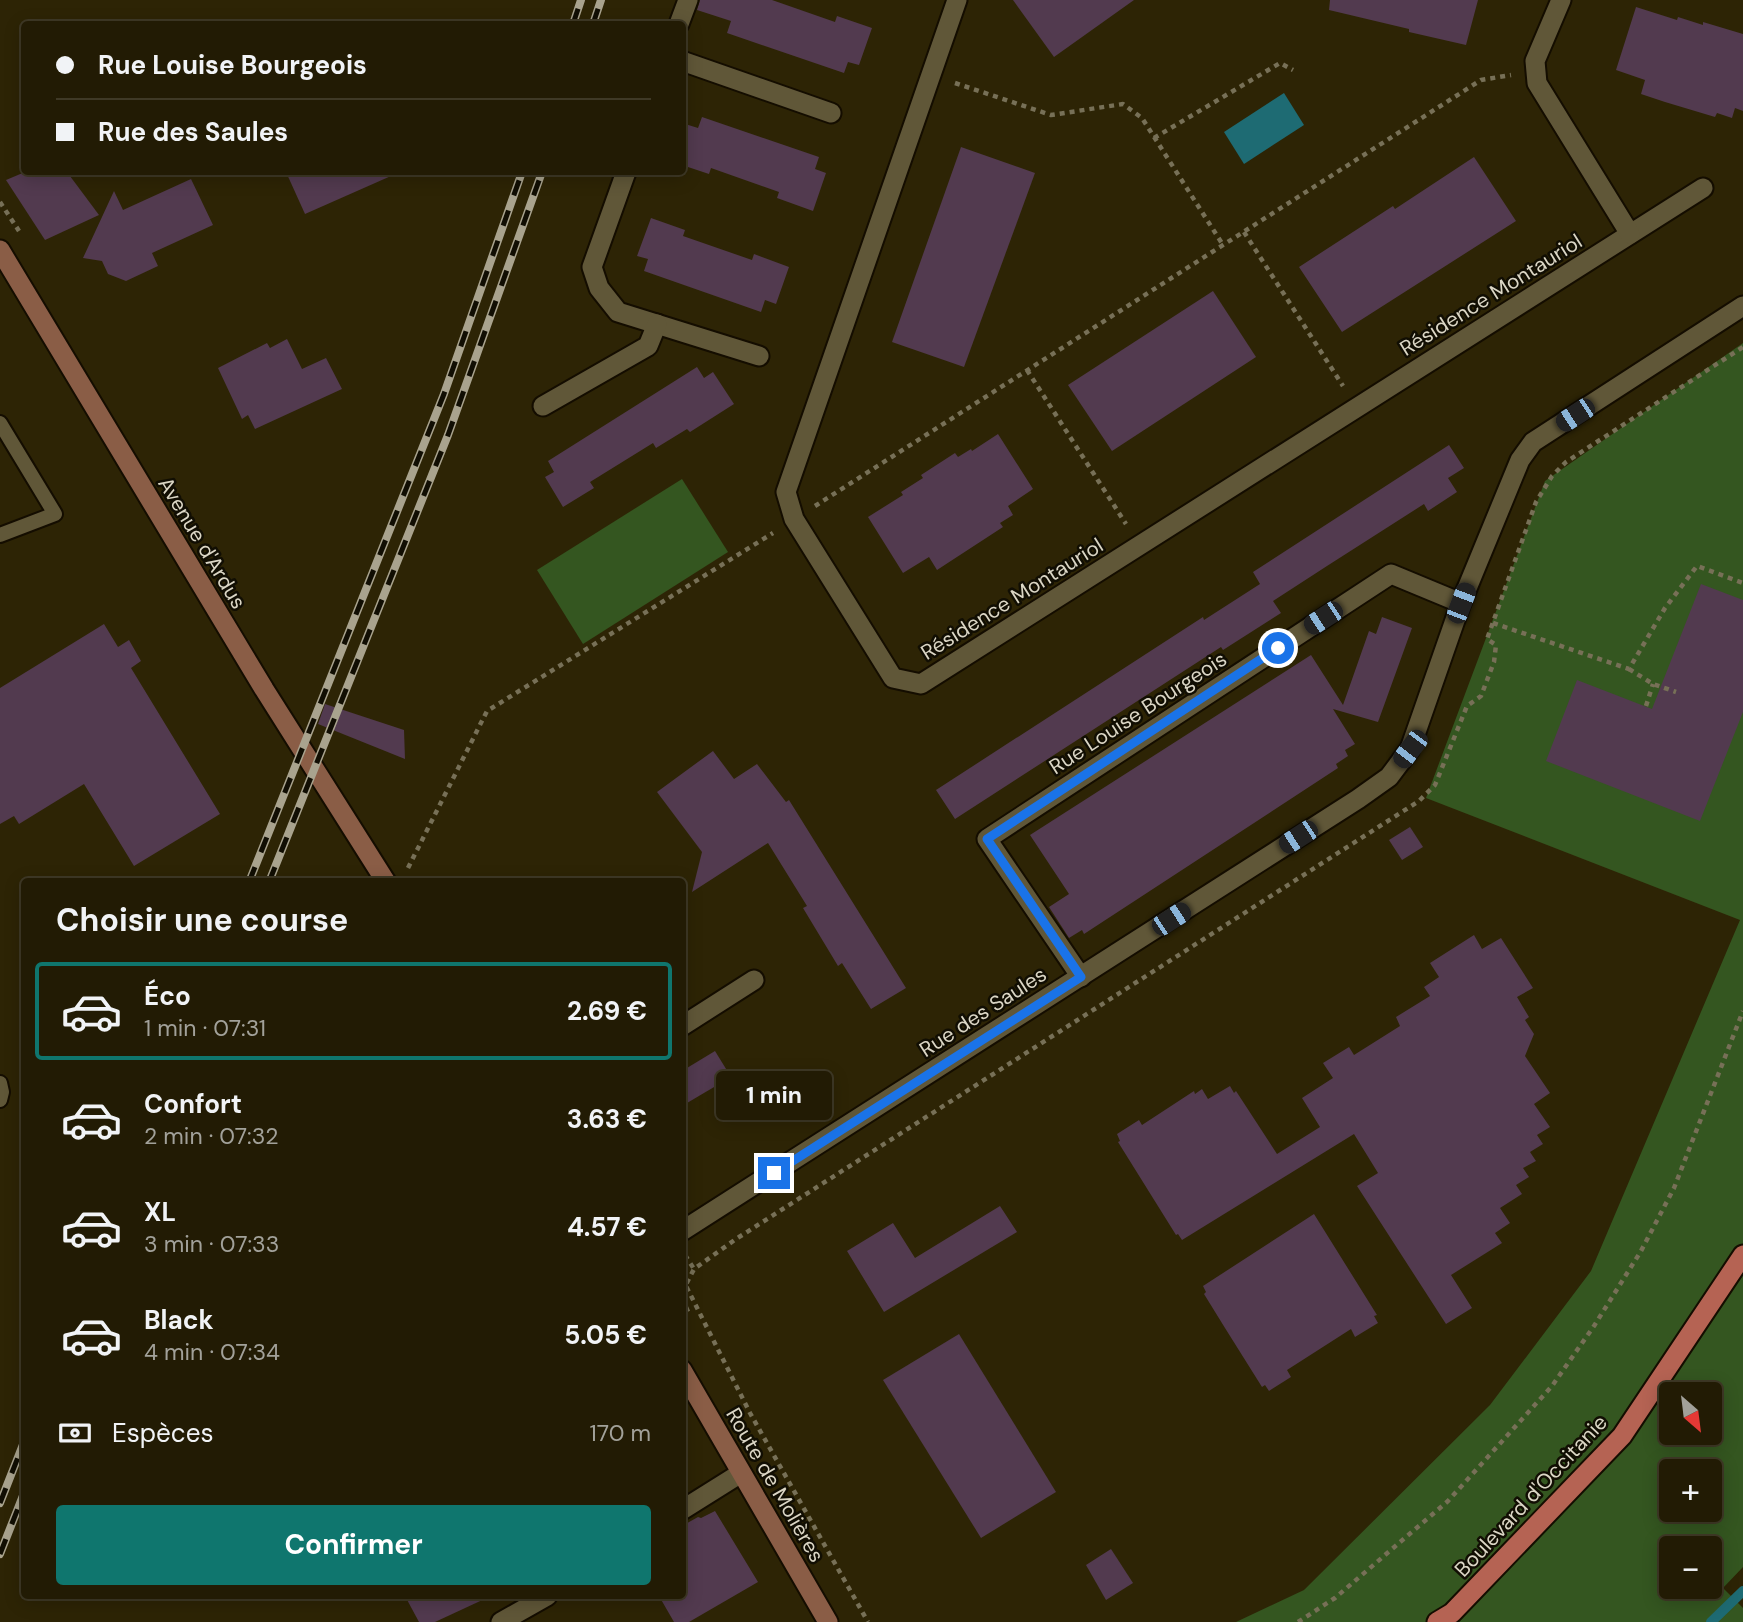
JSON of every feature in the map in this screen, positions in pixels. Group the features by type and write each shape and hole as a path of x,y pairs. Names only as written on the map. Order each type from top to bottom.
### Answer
{"main road":[{"name":"Avenue d'Ardus","path":"0,250 264,689 384,878"},
{"name":"Boulevard d'Occitanie","path":"1437,1622 1452,1613 1622,1436 1743,1255"},
{"name":"Route de Molières","path":"686,1377 828,1622"}],"street":[{"path":"680,21 688,0"},
{"name":"Résidence Montauriol","path":"957,0 786,492 794,519 893,678 921,684 1703,188"},
{"path":"1560,0 1535,61 1538,83 1630,234"},
{"path":"686,62 831,113"},
{"path":"625,175 592,267 599,288 618,312 759,356"},
{"name":"Rue des Saules","path":"686,1228 1389,777 1410,749 1461,603 1520,460 1533,442 1743,306"},
{"path":"543,406 648,346 657,324"},
{"name":"Rue Louise Bourgeois","path":"1081,977 987,839 1391,574 1461,603"},
{"path":"686,1023 754,980"},
{"path":"686,1507 741,1473"},
{"path":"501,1622 542,1599"}],"lane":[{"path":"0,423 55,514 0,535"},
{"path":"0,1083 0,1100"}],"path":[{"path":"1154,138 1280,63 1293,70"},
{"path":"404,874 423,842 487,711 794,519 1481,80 1536,72"},
{"path":"932,74 1051,116 1123,104 1142,118 1223,245"},
{"path":"1244,232 1356,407"},
{"path":"1027,370 1140,545"},
{"path":"1629,669 1665,607 1698,566 1743,583"},
{"path":"1493,623 1629,669 1653,684 1676,692"},
{"path":"1646,706 1653,684"},
{"path":"1298,1622 1335,1598 1448,1500 1552,1386 1634,1262 1674,1188 1743,1011"},
{"path":"686,1257 694,1269"},
{"path":"686,1286 750,1413 868,1622"}],"green space":[{"path":"1743,343 1743,1567 1723,1588 1743,1608 1743,1622 1236,1622 1304,1590 1490,1405 1591,1271 1740,920 1426,798 1545,481"},
{"path":"682,479 728,552 583,644 537,570"}],"water":[{"path":"1284,93 1304,125 1244,164 1224,132"}],"building":[{"path":"700,0 772,0 835,22 837,16 872,28 859,65 848,62 844,73 727,33 731,21 697,10"},
{"path":"1013,0 1134,0 1054,57"},
{"path":"1330,0 1478,0 1466,45 1329,10"},
{"path":"1636,7 1677,20 1678,17 1703,25 1703,22 1743,34 1743,111 1735,108 1732,118 1717,113 1715,117 1665,102 1641,94 1645,80 1616,70"},
{"path":"702,117 819,157 815,169 826,173 813,211 777,198 779,192 711,168 709,174 686,166 686,124 698,128"},
{"path":"961,147 1035,173 964,367 892,342"},
{"path":"1474,157 1516,221 1342,332 1299,267"},
{"path":"21,174 69,175 99,215 45,240 6,180"},
{"path":"287,175 393,175 305,214"},
{"path":"191,179 213,225 152,253 158,266 126,281 108,274 102,261 83,258 114,191 123,210"},
{"path":"651,218 685,230 683,236 752,260 754,254 789,267 776,304 765,300 761,312 644,271 648,259 637,256"},
{"path":"1213,291 1256,357 1112,451 1068,385"},
{"path":"287,339 302,369 326,358 342,389 255,429 248,415 242,419 218,368 267,343 270,348"},
{"path":"697,367 704,378 713,372 734,404 690,432 687,429 656,448 653,443 590,482 594,488 563,507 545,477 554,472 548,461"},
{"path":"998,434 1033,489 1008,506 1013,515 1000,523 1003,527 937,570 929,557 903,573 868,517 903,495 901,492 923,478 921,475 955,453 958,457 971,449 972,451"},
{"path":"1449,445 1464,468 1448,478 1457,492 1428,511 1424,504 1273,601 1281,613 1223,650 1221,647 955,819 936,790 1203,617 1204,620 1260,584 1253,572"},
{"path":"1701,584 1743,600 1743,712 1700,821 1546,761 1577,680 1652,709"},
{"path":"1382,617 1412,628 1378,722 1333,709 1355,744 1345,750 1348,756 1336,764 1338,768 1084,934 1082,930 1069,938 1049,907 1069,894 1030,835 1311,655 1343,705 1369,631 1376,634"},
{"path":"104,624 118,647 129,640 141,661 131,668 220,814 134,866 84,784 19,824 14,816 0,824 0,688"},
{"path":"325,704 404,730 405,759 318,724"},
{"path":"713,751 734,779 757,764 786,802 789,800 906,988 871,1009 842,963 838,966 803,908 807,906 768,843 692,892 702,852 657,792"},
{"path":"1410,827 1423,847 1402,860 1389,840"},
{"path":"1474,935 1482,949 1501,938 1533,988 1517,997 1529,1017 1525,1020 1534,1034 1525,1056 1550,1093 1534,1104 1550,1127 1537,1135 1543,1144 1530,1152 1536,1161 1523,1168 1529,1177 1516,1185 1522,1194 1500,1208 1510,1223 1495,1233 1502,1243 1451,1275 1472,1308 1446,1324 1357,1186 1378,1173 1354,1134 1182,1240 1176,1235 1118,1142 1120,1141 1117,1134 1139,1120 1142,1125 1194,1091 1195,1094 1202,1089 1208,1099 1230,1086 1277,1154 1320,1127 1302,1098 1333,1078 1323,1063 1349,1047 1354,1055 1400,1026 1396,1017 1430,996 1424,987 1439,977 1430,963"},
{"path":"715,1051 731,1077 686,1104 686,1069"},
{"path":"1000,1206 1017,1232 884,1312 847,1251 893,1223 915,1258"},
{"path":"1314,1214 1377,1315 1374,1316 1378,1323 1355,1337 1351,1329 1287,1370 1291,1377 1269,1391 1265,1385 1262,1387 1204,1294 1206,1292 1203,1286"},
{"path":"959,1334 1056,1492 981,1538 883,1380"},
{"path":"715,1511 758,1582 689,1622 674,1622 661,1599 686,1599 686,1524"},
{"path":"1111,1549 1133,1583 1106,1600 1086,1565"},
{"path":"407,1599 485,1599 435,1622 419,1622"}],"waterway":[{"path":"1711,1622 1743,1591"}],"railway":[{"path":"574,21 581,0"},
{"path":"594,21 601,0"},
{"path":"251,878 444,394 521,175"},
{"path":"271,878 448,435 541,175"},
{"path":"0,1503 21,1450"},
{"path":"0,1554 21,1501"}],"route":[{"path":"774,1173 1081,977 987,839 1278,648"}]}
